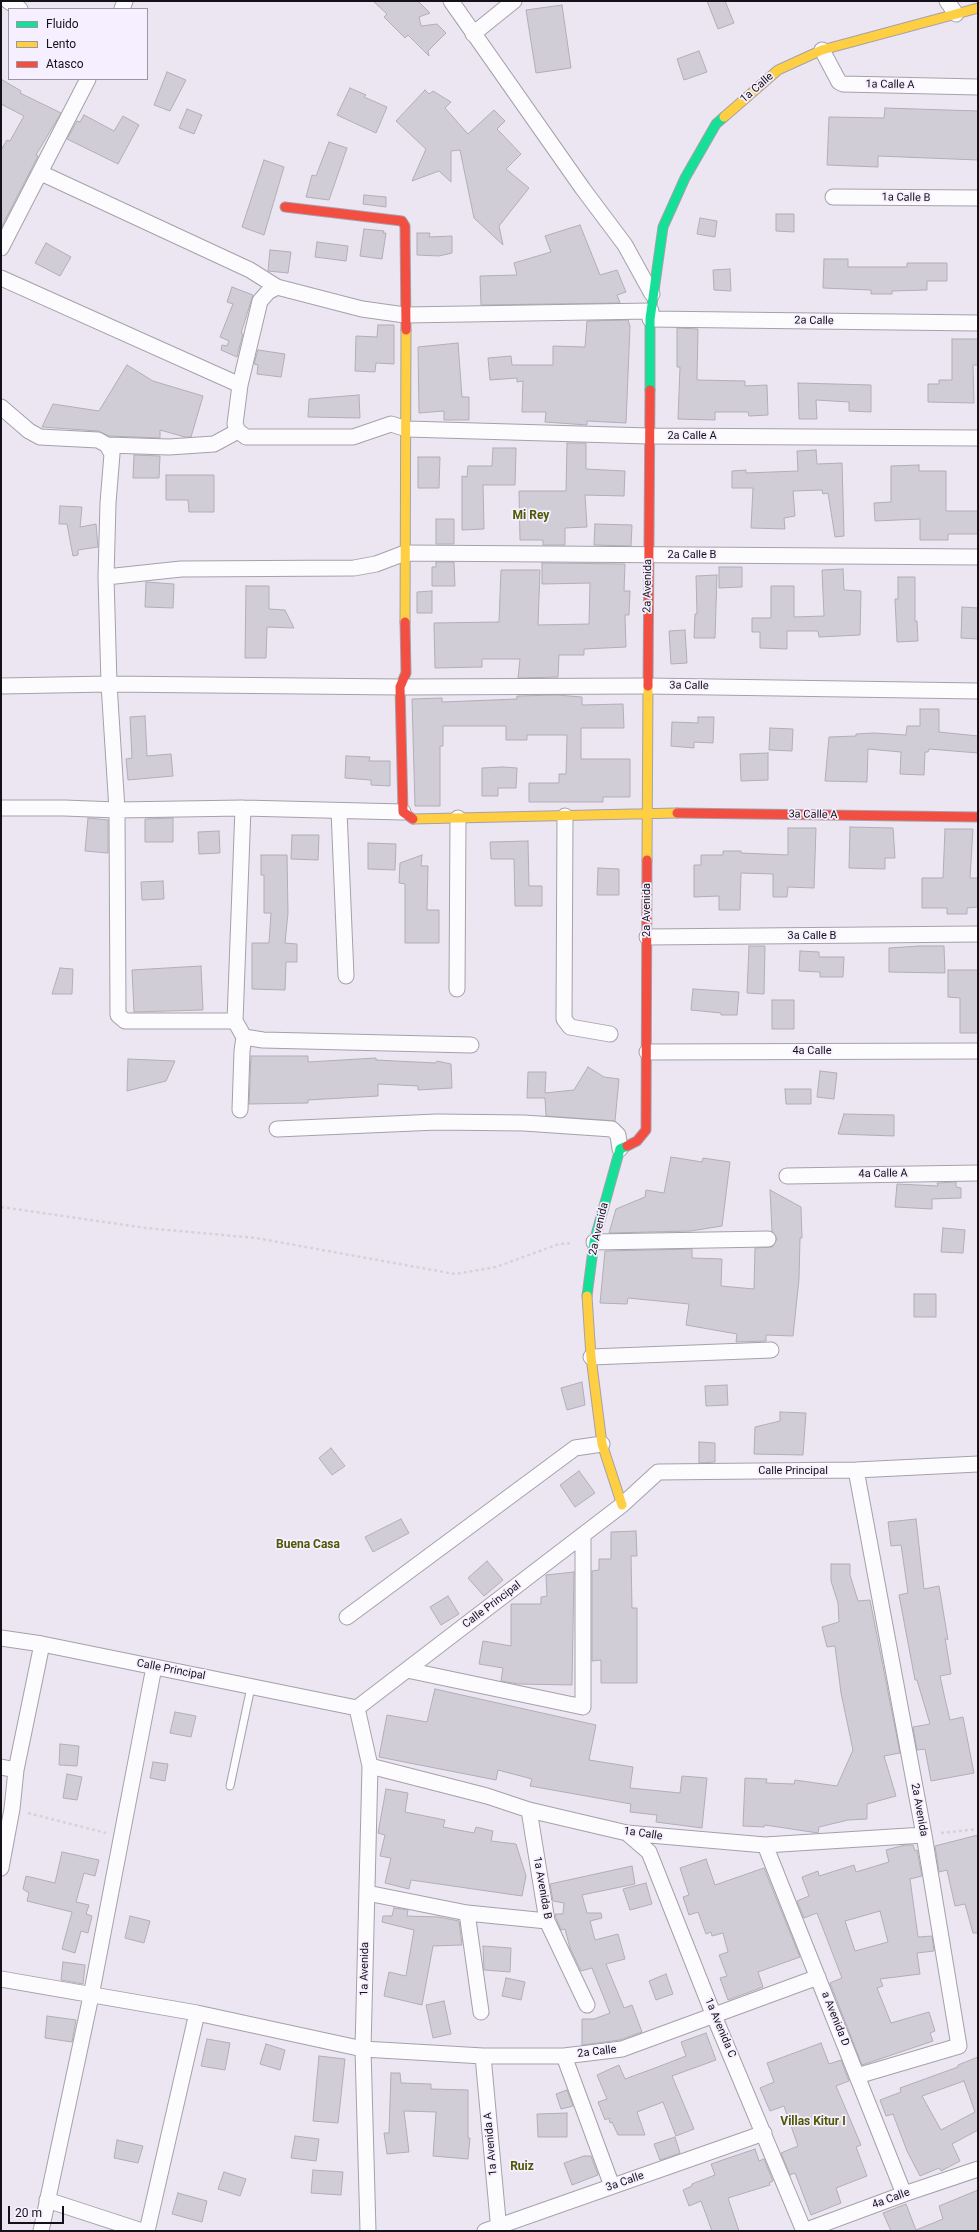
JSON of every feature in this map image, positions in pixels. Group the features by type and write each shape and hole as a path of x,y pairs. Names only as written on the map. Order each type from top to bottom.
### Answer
{"street":[{"path":"8,1 18,8"},
{"path":"450,1 583,189 625,245 652,294"},
{"path":"473,34 514,1"},
{"path":"947,1 956,14"},
{"name":"1a Calle","path":"652,294 663,227 685,178 716,124 778,70 822,50 978,8"},
{"name":"1a Calle A","path":"822,50 839,82 843,84 978,87"},
{"path":"1,248 41,173 88,80"},
{"name":"2a Calle","path":"41,173 250,270 276,287 362,309 405,315 651,315 978,323"},
{"name":"1a Calle B","path":"833,197 978,198"},
{"path":"1,808 117,810 243,808 403,812 400,688 406,674 405,553 407,429 405,226 402,221 285,207"},
{"path":"1,278 240,385"},
{"path":"107,446 169,448 214,444 238,431 235,424 240,385 260,301 268,292 276,287"},
{"name":"2a Avenida","path":"622,1505 602,1444 591,1357 587,1293 594,1242 620,1149 637,1141 646,1130 647,686 652,294"},
{"path":"1,407 29,431 40,437 98,440 107,446 112,454 112,474 108,503 106,577 109,684 117,810 118,1015 125,1021 235,1021"},
{"name":"2a Calle A","path":"238,431 246,437 353,437 391,424 407,429 649,436 978,438"},
{"path":"106,577 181,569 354,568 376,564 405,553"},
{"name":"2a Calle B","path":"405,553 978,557"},
{"name":"3a Calle","path":"1,686 109,684 400,688 647,686 978,691"},
{"path":"240,1110 242,1051 244,1037 235,1021 243,808"},
{"path":"340,811 346,976"},
{"name":"3a Calle A","path":"403,812 411,820 647,813 978,816"},
{"path":"565,816 564,1019 570,1027 610,1034"},
{"path":"457,989 458,818"},
{"name":"3a Calle B","path":"647,937 978,934"},
{"path":"244,1037 263,1040 471,1045"},
{"name":"4a Calle","path":"647,1052 978,1051"},
{"path":"277,1129 437,1122 524,1123 612,1129 618,1135 620,1149"},
{"name":"4a Calle A","path":"787,1176 978,1173"},
{"path":"594,1242 768,1239"},
{"path":"591,1357 771,1350"},
{"path":"347,1617 575,1448 602,1444"},
{"name":"Calle Principal","path":"1,1638 42,1644 357,1708 622,1505 658,1472 856,1470 978,1464"},
{"name":"2a Avenida","path":"856,1470 924,1835 959,2046 857,2076"},
{"path":"407,1670 583,1707 583,1535"},
{"path":"1,1868 12,1809 16,1770 42,1644"},
{"path":"41,2231 91,1996 154,1667"},
{"name":"1a Avenida","path":"357,1708 370,1766 363,2049 368,2231"},
{"name":"1a Calle","path":"370,1766 487,1796 529,1810 626,1833 766,1845 924,1835"},
{"path":"1,1767 16,1770"},
{"name":"1a Avenida B","path":"529,1810 547,1921 587,2005"},
{"name":"1a Avenida C","path":"626,1833 649,1852 714,2016 804,2231"},
{"path":"649,1852 664,1837"},
{"name":"a Avenida D","path":"766,1845 904,2194"},
{"path":"367,1893 467,1913 547,1921"},
{"path":"467,1913 481,2012"},
{"name":"2a Calle","path":"1,1979 91,1996 198,2013 363,2049 483,2056 564,2056 622,2049 818,1977"},
{"path":"147,2231 198,2013"},
{"name":"1a Avenida A","path":"483,2056 494,2229"},
{"path":"564,2056 612,2186"},
{"name":"3a Calle","path":"494,2229 764,2133"},
{"name":"4a Calle","path":"804,2231 904,2194 978,2169"},
{"path":"47,2200 142,2231"}],"lane":[{"path":"230,1786 252,1686"}],"path":[{"path":"1,1206 146,1228 256,1238 455,1274 496,1267 559,1244 594,1242"},
{"path":"12,1809 122,1837"},
{"path":"924,1835 978,1829"}],"building":[{"path":"373,1 418,1 430,13 419,17 421,26 437,24 446,33 428,51 429,56 408,35 405,38 384,17 387,14"},
{"path":"707,1 725,1 734,23 718,29"},
{"path":"562,5 571,68 536,73 526,10"},
{"path":"699,51 707,72 684,80 677,59"},
{"path":"167,72 186,80 170,111 154,105"},
{"path":"1,79 21,91 20,93 61,113 36,155 38,156 1,228 1,150 7,140 10,141 24,116 1,104"},
{"path":"350,88 366,95 364,97 387,107 376,133 337,115"},
{"path":"425,90 429,94 433,91 451,102 445,108 468,134 494,110 505,121 497,129 521,154 506,169 529,188 499,226 503,245 474,218 460,150 451,151 451,182 439,171 412,181 426,149 396,121"},
{"path":"885,108 978,111 978,160 878,156 878,167 827,165 829,117 884,118"},
{"path":"187,109 202,115 194,134 179,128"},
{"path":"84,115 114,131 123,116 139,125 118,164 67,139 77,121 80,122"},
{"path":"329,142 347,148 329,200 306,197 312,175 316,176"},
{"path":"264,160 284,167 264,235 242,227"},
{"path":"364,195 386,197 386,207 363,204"},
{"path":"776,214 794,214 794,232 776,231"},
{"path":"700,218 717,221 715,237 697,234"},
{"path":"580,225 600,275 617,270 626,292 617,295 620,303 481,305 480,276 517,275 514,263 551,252 545,236"},
{"path":"364,229 384,231 383,233 386,233 382,259 360,256"},
{"path":"417,233 430,233 429,237 452,236 452,253 439,256 417,255"},
{"path":"317,242 348,246 346,261 315,257"},
{"path":"46,243 71,257 60,276 35,263"},
{"path":"270,250 291,252 288,273 268,271"},
{"path":"824,259 848,259 848,267 907,267 907,263 947,263 947,281 927,281 927,290 892,291 892,294 871,294 871,290 823,288"},
{"path":"730,269 731,291 714,290 713,270"},
{"path":"232,287 253,295 241,333 243,334 237,357 221,350 222,345 227,346 229,341 220,337 233,304 227,302"},
{"path":"628,320 630,326 626,423 587,421 587,425 545,422 546,412 522,412 523,381 517,382 517,378 490,380 488,358 511,356 512,365 553,365 553,346 585,347 587,321"},
{"path":"378,325 394,325 394,364 376,363 375,372 355,371 356,336 377,337"},
{"path":"677,328 698,329 697,380 745,381 745,386 767,385 768,415 749,416 748,412 715,412 715,420 678,419 680,367 677,367"},
{"path":"952,339 978,339 978,365 973,365 974,403 928,402 928,384 939,384 939,380 952,380"},
{"path":"458,343 462,397 469,397 469,420 444,420 444,411 419,413 418,347"},
{"path":"258,350 285,354 281,377 257,374 258,365 254,364"},
{"path":"127,365 153,381 203,396 191,437 185,437 160,430 160,438 109,436 98,431 42,427 53,404 99,411"},
{"path":"798,383 871,385 871,412 849,411 849,402 816,400 817,419 799,419"},
{"path":"359,395 360,418 308,417 309,399"},
{"path":"567,443 586,443 586,469 625,471 624,496 585,495 587,527 565,528 565,545 543,545 543,540 520,540 519,491 566,491"},
{"path":"493,448 516,448 515,485 483,485 484,529 462,530 462,476 467,477 468,466 492,466"},
{"path":"816,450 817,464 842,463 844,536 835,537 828,493 823,494 822,490 793,491 795,516 784,518 785,529 751,528 753,488 732,488 732,471 746,470 746,473 798,471 797,451"},
{"path":"134,455 160,456 159,478 133,478"},
{"path":"418,457 440,457 439,488 418,488"},
{"path":"919,465 919,471 946,471 946,511 978,511 978,534 948,534 948,540 920,540 920,519 875,521 874,503 891,502 891,466"},
{"path":"166,475 214,475 214,512 189,512 188,500 166,500"},
{"path":"60,506 82,507 80,527 96,524 98,547 78,550 78,555 73,556 67,524 59,524"},
{"path":"436,519 454,519 454,544 436,544"},
{"path":"595,524 632,525 631,546 594,545"},
{"path":"436,562 454,562 455,586 432,586 432,567 436,567"},
{"path":"542,563 625,564 624,591 630,591 629,615 625,615 626,647 584,649 584,655 559,655 558,677 518,678 520,659 482,659 482,667 435,668 434,623 499,622 501,570 540,570 538,625 589,624 590,583 542,584"},
{"path":"719,567 742,567 742,587 719,588"},
{"path":"843,569 844,590 861,591 860,635 819,637 818,631 787,631 787,649 760,648 760,632 752,632 752,618 771,618 771,586 794,586 794,617 824,616 822,570"},
{"path":"717,575 715,638 694,638 695,614 697,614 696,576"},
{"path":"898,577 915,577 915,621 917,621 918,641 897,642 895,599 898,599"},
{"path":"146,582 174,584 173,608 145,607"},
{"path":"246,586 269,586 269,609 285,610 294,628 267,627 266,658 245,658"},
{"path":"432,591 432,613 417,613 417,592"},
{"path":"962,607 978,608 978,639 961,638"},
{"path":"685,630 687,663 671,664 669,631"},
{"path":"557,695 582,697 582,705 623,704 624,728 581,728 581,759 630,759 630,797 603,797 603,802 529,802 529,783 559,783 559,774 566,774 567,735 527,735 527,740 506,740 506,726 443,726 443,746 440,746 440,806 415,806 412,699 442,698 442,702 517,699 517,696"},
{"path":"920,709 939,709 939,732 978,736 978,753 929,749 928,752 925,752 924,775 900,774 901,752 868,749 867,782 825,781 829,737 856,736 856,734 874,733 906,735 907,726 920,726"},
{"path":"145,716 147,756 171,754 173,776 128,780 126,759 132,758 130,717"},
{"path":"698,717 714,717 713,743 694,742 694,748 671,746 672,722 698,723"},
{"path":"770,728 793,729 792,751 769,750"},
{"path":"768,753 768,780 741,781 740,754"},
{"path":"346,756 370,757 369,761 390,761 390,786 371,785 371,780 345,778"},
{"path":"482,768 517,768 516,788 498,788 498,796 482,796"},
{"path":"88,818 108,820 108,853 85,851"},
{"path":"173,818 173,842 145,842 145,819"},
{"path":"850,827 893,828 895,858 885,858 885,869 849,868"},
{"path":"788,828 816,828 814,888 788,887 787,897 773,897 773,874 741,873 740,910 719,910 719,896 694,897 694,865 701,865 701,855 723,855 723,851 741,851 741,853 788,855"},
{"path":"945,829 973,829 970,878 978,878 978,907 967,908 967,914 947,914 947,908 922,908 922,878 943,878"},
{"path":"219,831 220,853 199,854 198,832"},
{"path":"292,835 319,835 318,860 291,859"},
{"path":"528,841 529,886 542,886 542,906 515,906 514,859 491,859 490,842"},
{"path":"368,843 396,844 395,870 368,869"},
{"path":"261,855 287,855 288,913 285,943 297,944 297,962 286,962 285,990 252,989 252,943 269,943 271,913 264,913 264,875 261,875"},
{"path":"422,855 421,866 428,866 427,910 439,910 439,943 405,943 405,884 399,883 400,863"},
{"path":"598,868 619,869 619,895 597,895"},
{"path":"163,881 164,899 142,900 141,882"},
{"path":"749,946 765,946 764,994 747,993"},
{"path":"944,946 945,973 889,972 889,948"},
{"path":"800,951 819,952 819,957 844,957 843,977 820,977 820,972 799,971"},
{"path":"201,966 203,1010 134,1012 132,970"},
{"path":"60,968 73,969 72,994 52,994"},
{"path":"948,970 978,970 978,1033 960,1033 960,998 948,997"},
{"path":"693,989 739,992 737,1015 721,1015 721,1013 691,1010"},
{"path":"772,1000 794,1000 794,1029 772,1029"},
{"path":"251,1056 308,1056 308,1062 376,1058 376,1060 436,1063 437,1061 451,1064 452,1088 418,1090 418,1086 378,1084 378,1096 308,1100 308,1103 249,1104"},
{"path":"128,1059 175,1061 166,1081 127,1091"},
{"path":"588,1067 604,1077 619,1079 615,1121 546,1116 545,1098 527,1098 528,1072 546,1072 545,1093 574,1090"},
{"path":"820,1071 837,1073 834,1099 817,1097"},
{"path":"785,1089 811,1089 811,1104 786,1104"},
{"path":"844,1114 894,1115 894,1136 838,1134"},
{"path":"671,1157 702,1162 703,1158 730,1162 722,1226 691,1231 609,1233 616,1209 645,1197 646,1190 664,1193"},
{"path":"956,1182 956,1187 961,1188 961,1198 932,1199 932,1209 895,1207 897,1184 938,1186 937,1183"},
{"path":"770,1190 801,1207 802,1238 800,1238 799,1279 793,1336 766,1335 766,1341 736,1342 737,1334 686,1325 689,1304 628,1298 627,1304 600,1303 605,1251 692,1249 692,1258 722,1259 721,1286 754,1289 755,1248 772,1247 777,1239 772,1231"},
{"path":"943,1228 965,1230 963,1253 941,1252"},
{"path":"914,1294 936,1294 936,1317 914,1317"},
{"path":"582,1382 585,1405 567,1410 561,1388"},
{"path":"727,1385 728,1405 706,1406 705,1386"},
{"path":"780,1412 806,1413 803,1455 754,1454 755,1427 780,1421"},
{"path":"699,1442 715,1443 715,1462 699,1463"},
{"path":"331,1448 345,1466 332,1475 319,1458"},
{"path":"579,1471 595,1493 575,1507 560,1485"},
{"path":"401,1519 409,1533 373,1552 365,1537"},
{"path":"916,1519 924,1589 939,1586 948,1640 945,1638 951,1674 940,1676 945,1699 950,1720 963,1717 974,1773 931,1781 925,1749 917,1750 913,1727 930,1724 917,1680 915,1680 899,1595 908,1593 901,1545 891,1546 888,1522"},
{"path":"636,1531 637,1556 631,1556 632,1608 637,1608 637,1683 601,1683 601,1660 592,1661 592,1571 599,1570 599,1559 611,1559 611,1532"},
{"path":"487,1561 503,1580 484,1596 468,1578"},
{"path":"831,1564 850,1564 850,1575 858,1601 870,1600 900,1753 884,1756 896,1796 867,1804 867,1819 848,1820 819,1827 818,1833 765,1825 764,1827 743,1826 745,1778 767,1779 766,1783 794,1784 795,1780 837,1786 853,1750 841,1693 835,1646 827,1647 822,1627 839,1622 838,1603 831,1581"},
{"path":"574,1572 572,1685 519,1684 501,1681 503,1668 479,1664 483,1641 511,1646 511,1604 541,1604 541,1597 547,1596 546,1575"},
{"path":"448,1596 459,1614 441,1625 430,1607"},
{"path":"435,1689 596,1725 589,1760 633,1767 630,1788 680,1793 682,1776 707,1778 702,1828 656,1822 657,1815 630,1812 631,1804 530,1786 532,1779 498,1770 496,1780 379,1757 387,1715 427,1722"},
{"path":"175,1712 196,1716 191,1737 170,1733"},
{"path":"60,1744 79,1746 77,1766 59,1765"},
{"path":"153,1762 168,1764 165,1781 150,1778"},
{"path":"67,1774 82,1777 77,1800 63,1798"},
{"path":"386,1789 408,1793 405,1812 445,1820 443,1827 474,1833 476,1827 493,1831 491,1841 516,1844 526,1876 522,1896 411,1880 409,1889 385,1883 391,1858 380,1856 385,1835 378,1833"},
{"path":"978,1835 978,1933 973,1933 965,1904 955,1906 947,1870 939,1872 935,1846"},
{"path":"905,1845 913,1845 915,1851 917,1850 922,1876 910,1879 918,1937 932,1936 934,1951 917,1953 920,1974 880,1979 883,1986 877,1988 891,2023 929,2012 935,2031 930,2033 933,2041 862,2065 830,1983 842,1978 817,1913 804,1918 797,1901 809,1896 802,1877 818,1871 819,1876 854,1865 856,1872 889,1862 886,1850","holes":["880,1911 888,1942 855,1951 845,1921"]},
{"path":"62,1852 99,1860 95,1876 84,1873 76,1902 89,1905 86,1914 92,1916 88,1933 81,1931 75,1953 62,1949 72,1912 27,1901 29,1893 23,1889 26,1876 55,1883"},
{"path":"706,1859 715,1885 764,1868 800,1957 758,1972 763,1987 728,2000 720,1978 727,1976 719,1955 728,1952 723,1933 712,1936 711,1932 706,1934 698,1912 689,1915 683,1897 689,1895 680,1868"},
{"path":"632,1866 635,1884 582,1895 587,1913 601,1913 602,1918 590,1921 595,1940 618,1934 625,1959 606,1964 624,2008 632,2005 642,2032 620,2040 582,2045 582,2019 594,2019 610,2013 592,1968 581,1971 570,1948 565,1929 561,1930 555,1914 563,1914 564,1903 553,1901 550,1884"},
{"path":"646,1883 652,1904 630,1910 623,1889"},
{"path":"394,1908 408,1910 407,1916 439,1917 459,1921 462,1945 433,1946 422,2005 384,1996 389,1972 406,1976 414,1930 382,1922 383,1916 392,1916"},
{"path":"130,1916 150,1921 144,1943 125,1938"},
{"path":"483,1946 511,1948 510,1972 484,1970"},
{"path":"63,1962 85,1965 83,1984 61,1980"},
{"path":"666,1974 673,1994 656,2000 649,1981"},
{"path":"506,1978 525,1982 521,2000 502,1996"},
{"path":"444,2001 451,2034 433,2038 426,2005"},
{"path":"47,2016 76,2020 72,2042 45,2038"},
{"path":"706,2033 716,2060 672,2076 694,2129 676,2136 663,2102 637,2112 645,2135 618,2135 612,2122 610,2123 609,2118 605,2120 598,2102 607,2099 597,2075 619,2065 625,2079 655,2068 686,2056 681,2042"},
{"path":"207,2039 230,2043 225,2070 201,2066"},
{"path":"821,2043 829,2064 841,2060 849,2081 836,2086 861,2145 856,2147 867,2176 836,2188 841,2203 811,2215 795,2173 790,2175 781,2153 798,2146 784,2106 770,2111 760,2088 774,2082 767,2063"},
{"path":"266,2044 285,2050 280,2070 260,2064"},
{"path":"319,2056 345,2059 338,2123 313,2121"},
{"path":"978,2057 978,2130 952,2144 960,2161 941,2171 939,2168 920,2176 907,2151 893,2114 886,2116 880,2100 901,2092 900,2088 958,2067 958,2065","holes":["964,2081 975,2112 941,2130 922,2096"]},
{"path":"391,2073 400,2073 401,2083 431,2084 431,2089 468,2090 468,2138 470,2138 468,2159 433,2156 436,2112 404,2111 409,2152 387,2154 384,2133 389,2133"},
{"path":"567,2090 573,2106 561,2109 556,2094"},
{"path":"567,2113 567,2137 538,2137 537,2114"},
{"path":"295,2136 319,2139 316,2161 291,2158"},
{"path":"675,2137 680,2153 660,2160 654,2144"},
{"path":"117,2140 143,2146 138,2163 114,2158"},
{"path":"755,2149 759,2161 764,2159 773,2181 769,2183 770,2185 728,2198 739,2231 712,2231 701,2201 689,2206 683,2190 692,2186 692,2184 715,2175 711,2164"},
{"path":"584,2156 591,2156 598,2175 572,2185 564,2163"},
{"path":"313,2170 343,2172 341,2195 311,2193"},
{"path":"224,2172 246,2179 240,2196 218,2189"},
{"path":"978,2190 978,2231 891,2231 883,2213 906,2204 916,2230 943,2219 939,2206"},
{"path":"178,2193 207,2201 202,2222 172,2214"}],"traffic: fast":[{"path":"650,390 650,319 663,227 685,178 716,124 724,117"},
{"path":"587,1296 594,1242 620,1149 627,1146"}],"traffic: slow":[{"path":"724,117 778,70 822,50 978,8"},
{"path":"405,622 406,330"},
{"path":"647,860 648,686"},
{"path":"413,819 677,813"},
{"path":"587,1296 591,1357 602,1444 622,1505"}],"traffic: jam":[{"path":"285,207 402,221 405,226 406,330"},
{"path":"648,686 650,390"},
{"path":"405,622 406,673 400,687 403,812 413,819"},
{"path":"677,813 978,817"},
{"path":"627,1146 637,1141 646,1130 647,860"}],"district":[{"name":"Mi Rey","path":"531,516"},
{"name":"Buena Casa","path":"308,1545"},
{"name":"Villas Kitur I","path":"813,2122"},
{"name":"Ruiz","path":"522,2167"}]}
